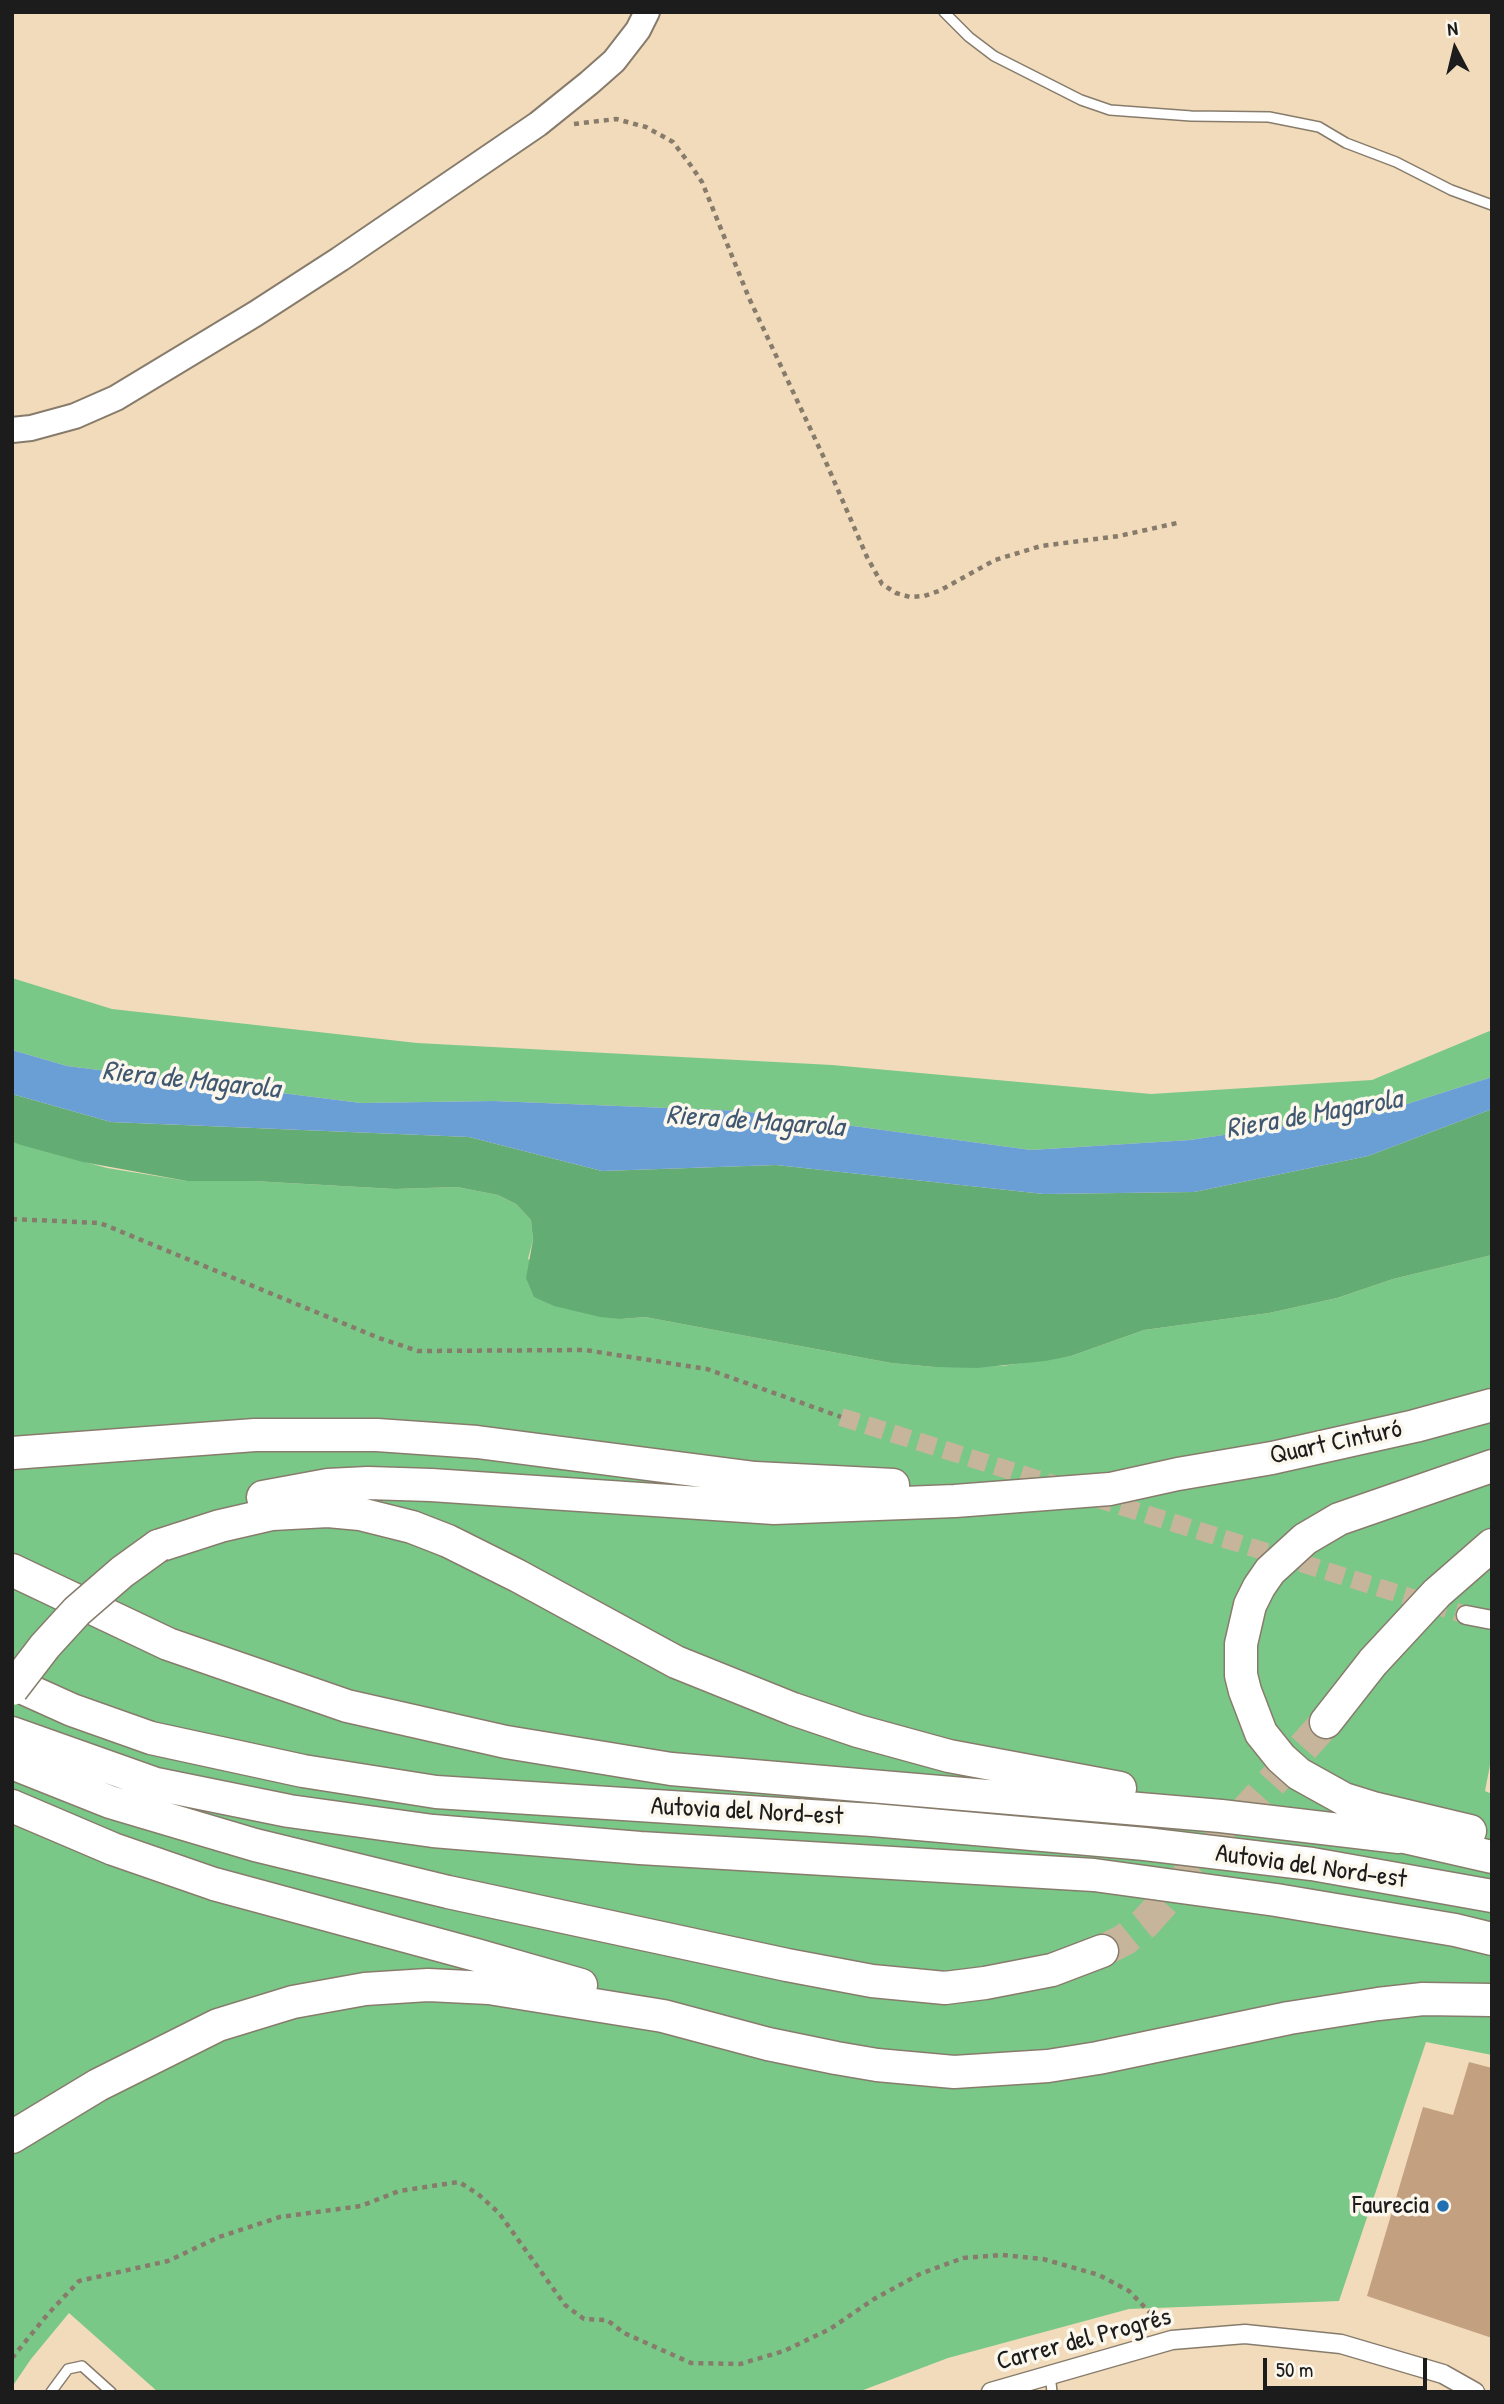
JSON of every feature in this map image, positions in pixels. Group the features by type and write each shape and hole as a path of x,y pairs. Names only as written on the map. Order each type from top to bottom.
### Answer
{"highway":[{"name":"Quart Cinturó","path":"1178,1474 1272,1458 1389,1432 1492,1405"},
{"path":"12,1453 255,1435 377,1434 477,1442 755,1478 882,1485 1178,1474"},
{"path":"1492,1466 1339,1519 1305,1539 1270,1571 1259,1587 1244,1625 1241,1658 1245,1691 1261,1733 1281,1758 1299,1774 1344,1799 1492,1836"},
{"path":"12,1686 77,1611 122,1572 195,1521 255,1498 328,1485 368,1483 774,1508 955,1501 1110,1489 1178,1474"},
{"path":"159,1546 220,1526 272,1514 327,1511 360,1514 412,1527 448,1541 519,1576 676,1662 793,1709 858,1731 949,1756 1109,1787 1344,1821 1399,1837 1492,1857"},
{"path":"1326,1722 1373,1662 1437,1593 1492,1545"},
{"path":"12,1570 168,1644 347,1706 506,1742 671,1769 1221,1816 1399,1837"},
{"name":"Autovia del Nord-est","path":"12,1686 151,1738 303,1771 436,1792 873,1820 1145,1844 1312,1864 1492,1896"},
{"name":"Autovia del Nord-est","path":"12,1733 156,1784 289,1811 433,1831 640,1848 1094,1875 1276,1900 1492,1939"},
{"path":"12,1763 110,1802 255,1845 461,1895 872,1981 945,1988 985,1983 1052,1970 1102,1951"},
{"path":"12,1806 113,1849 214,1884 604,1992 663,2016"},
{"path":"12,2137 98,2085 191,2037 245,2015 306,1999 384,1987 459,1986 521,1993 663,2016 768,2044 836,2058 877,2065 954,2071 1048,2066 1299,2016 1378,2004 1435,1999 1492,2000"}],"main road":[{"path":"12,430 31,428 75,416 116,398 256,314 340,259 538,124 614,61 638,30 647,12"}],"street":[{"path":"1465,1615 1492,1620"},
{"name":"Carrer del Progrés","path":"991,2392 1051,2383 1172,2340 1245,2334 1341,2344 1443,2374 1475,2392"}],"lane":[{"path":"944,12 969,37 994,56 1081,100 1110,110 1269,117 1319,127 1346,143 1396,162 1451,190 1492,205"},
{"path":"51,2392 68,2369 82,2366 111,2392"}],"path":[{"path":"538,124 553,127 616,119 661,134 683,153 702,182 749,299 825,460 867,557 882,584 910,597 932,594 995,560 1041,546 1119,536 1177,523"},
{"path":"12,1219 100,1223 367,1333 418,1351 585,1350 707,1369 841,1417"},
{"path":"12,2358 79,2281 168,2261 219,2237 280,2217 360,2206 399,2191 459,2182 478,2194 499,2213 565,2305 584,2319 607,2320 624,2333 691,2363 740,2364 784,2351 830,2329 874,2299 920,2274 963,2258 1002,2255 1043,2259 1099,2275 1129,2291 1158,2319 1172,2340"}],"green space":[{"path":"12,978 112,1009 417,1043 832,1065 1151,1094 1372,1080 1492,1030 1492,1077 1385,1111 1190,1140 1031,1150 742,1111 494,1101 361,1103 67,1066 12,1050"},
{"path":"12,1094 111,1122 469,1137 602,1171 776,1165 1044,1194 1194,1192 1368,1156 1492,1109 1492,1255 1393,1279 1337,1298 1269,1313 1144,1330 1071,1356 1045,1361 977,1368 891,1363 645,1317 600,1317 554,1306 534,1297 526,1278 533,1240 531,1220 516,1204 498,1195 457,1187 395,1189 253,1181 187,1181 83,1162 21,1145 12,1142"},
{"path":"12,1142 107,1168 187,1181 253,1181 395,1189 457,1187 498,1195 516,1204 531,1220 533,1240 528,1259 621,1319 645,1317 891,1363 935,1367 1002,1366 1071,1356 1144,1330 1269,1313 1337,1298 1393,1279 1492,1255 1492,1755 1485,1791 1492,1794 1492,2055 1426,2042 1339,2301 1129,2309 948,2358 858,2392 158,2392 69,2313 12,2387"}],"water":[{"name":"Riera de Magarola","path":"12,1050 67,1066 361,1103 494,1101 742,1111 1031,1150 1190,1140 1385,1111 1492,1077 1492,1109 1368,1156 1194,1192 1044,1194 776,1165 602,1171 469,1137 111,1122 12,1094"}],"building":[{"name":"Faurecia","path":"1469,2062 1492,2068 1492,2338 1367,2296 1423,2107 1453,2115"}],"tunnel":[{"path":"841,1417 1059,1486"},
{"path":"1095,1498 1466,1615"},
{"path":"1102,1951 1124,1940 1145,1923 1326,1722"}],"place":[{"name":"Faurecia","path":"1443,2206"}]}
